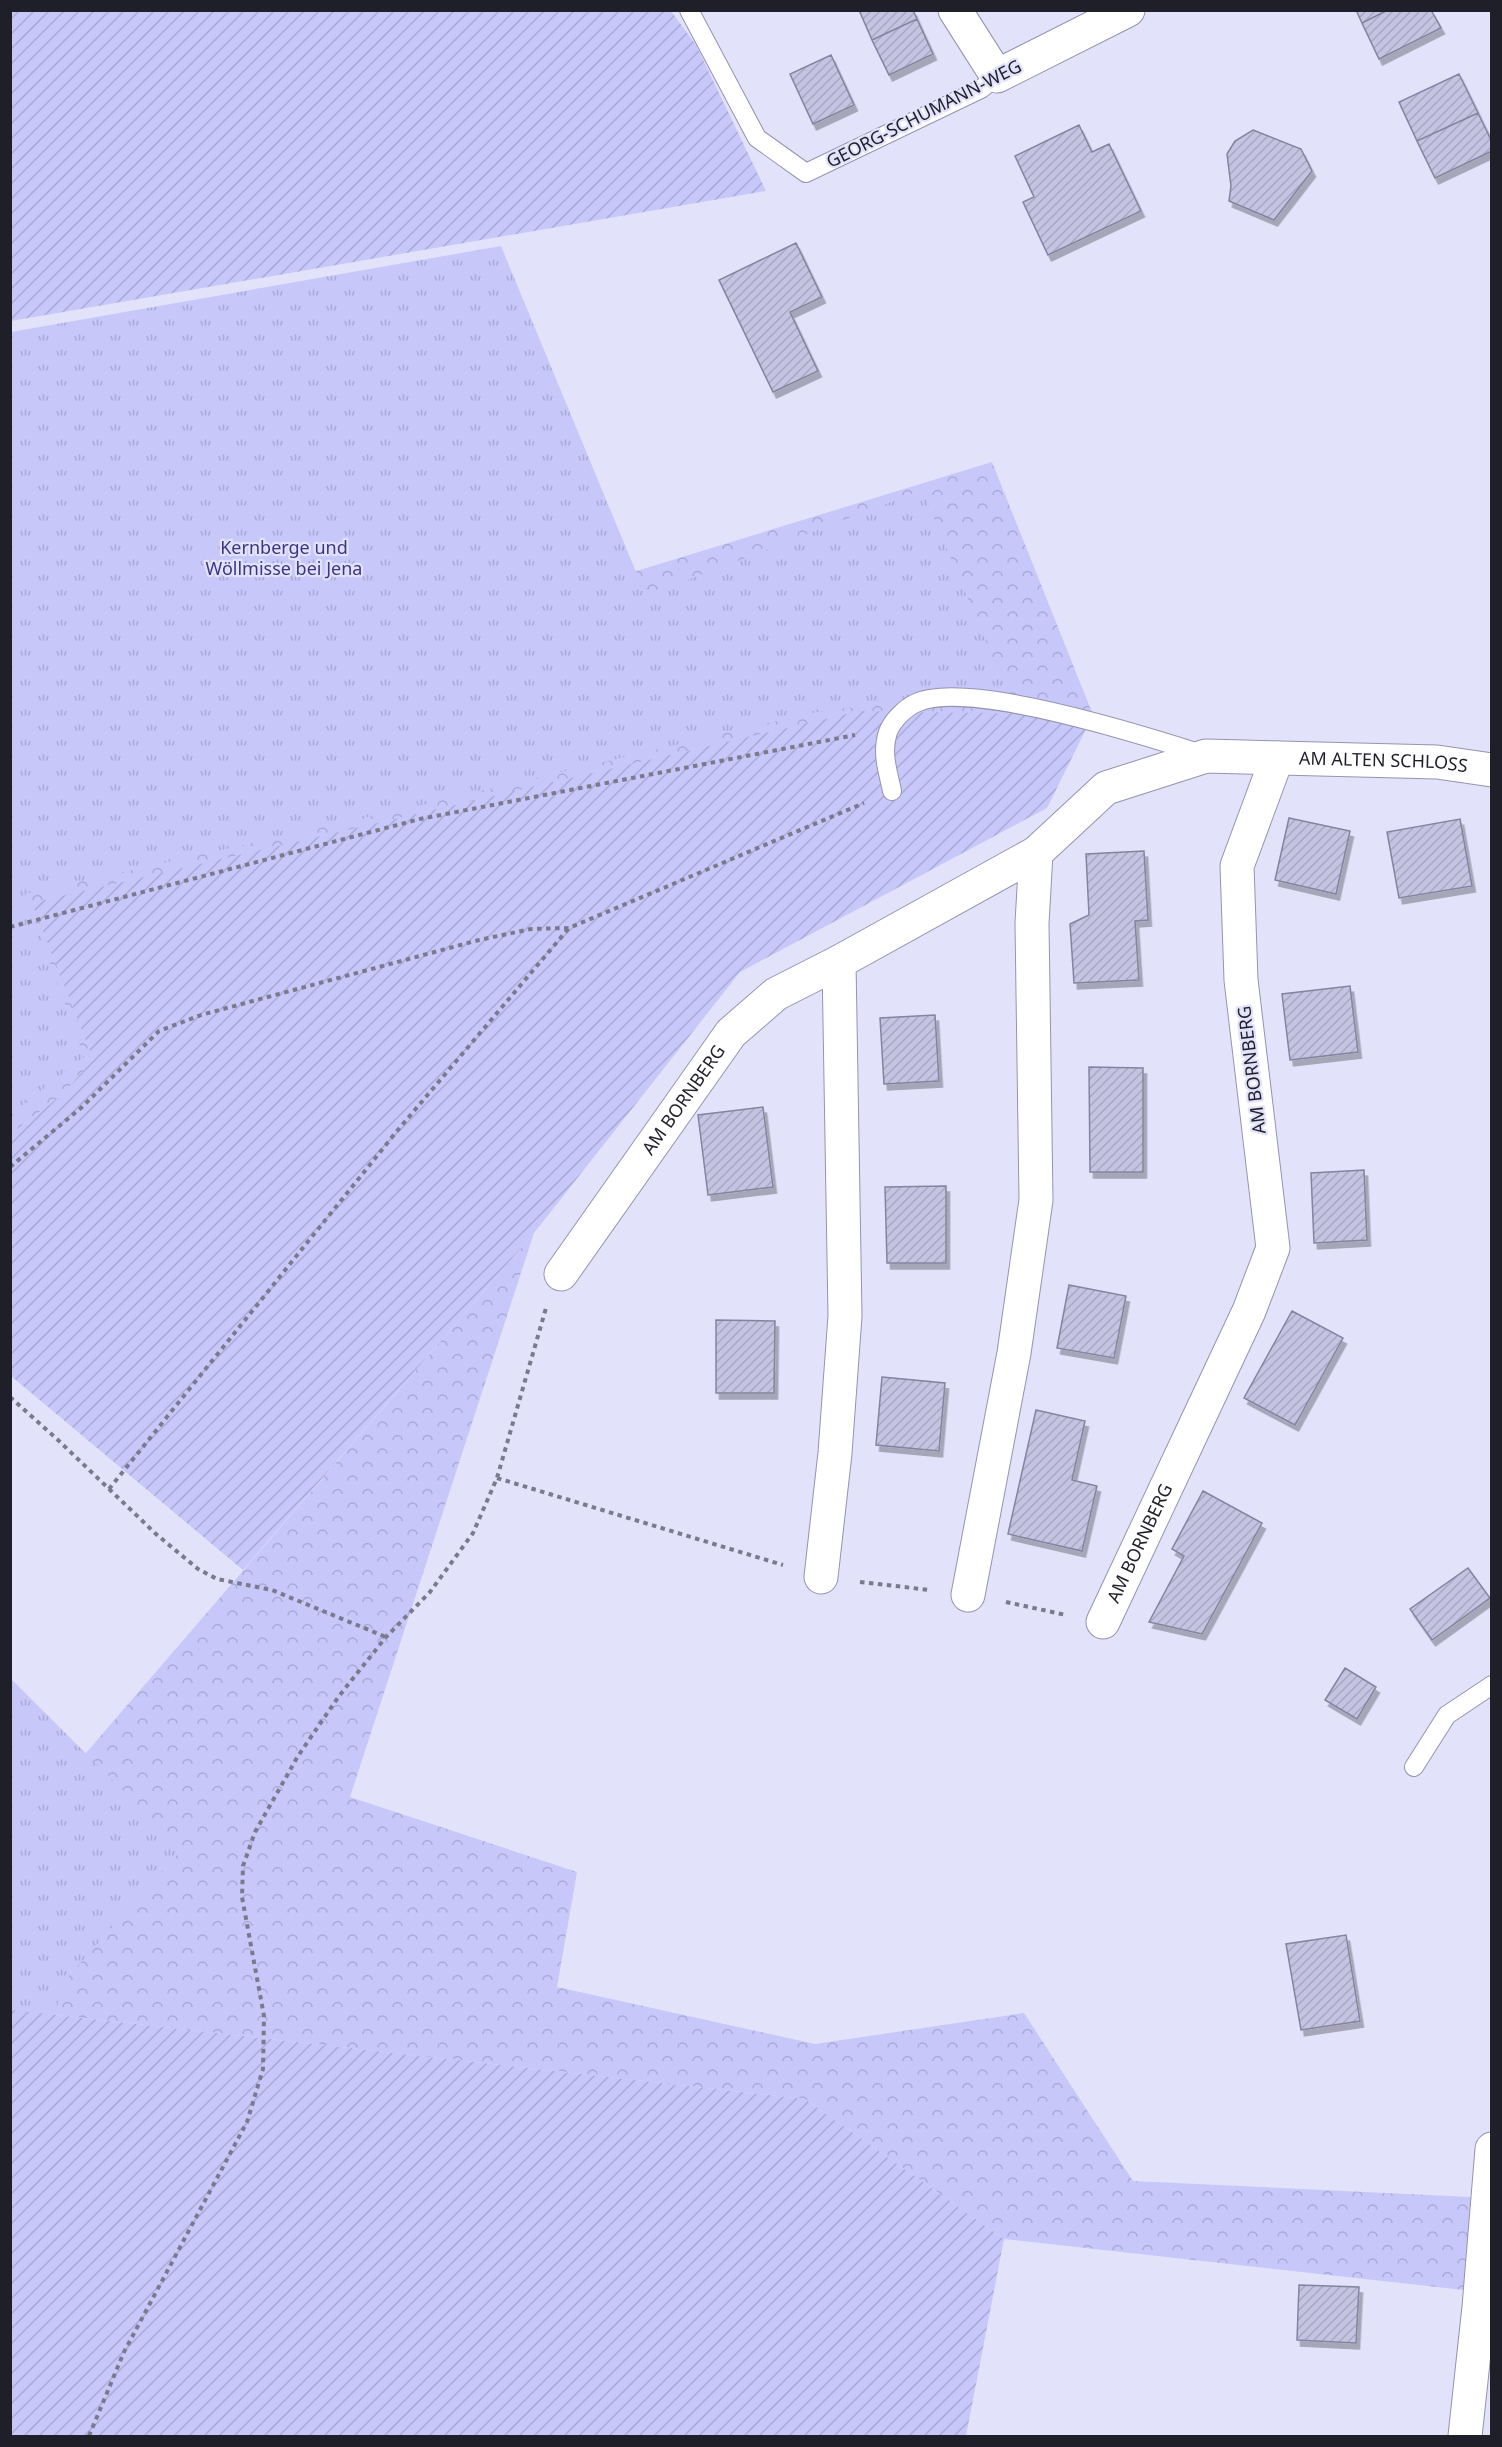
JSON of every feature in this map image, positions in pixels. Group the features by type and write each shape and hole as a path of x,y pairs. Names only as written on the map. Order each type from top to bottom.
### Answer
{"street":[{"path":"955,10 997,76"},
{"name":"GEORG-SCHUMANN-WEG","path":"997,76 1128,10"},
{"name":"AM BORNBERG","path":"561,1274 731,1033 776,994 839,962 1036,853 1106,788 1206,756 1276,758 1237,866 1241,980 1273,1248 1249,1311 1103,1622"},
{"name":"AM ALTEN SCHLOSS","path":"1276,758 1437,762 1491,770"},
{"path":"968,1595 1014,1353 1035,1200 1032,922 1036,853"},
{"path":"821,1577 835,1453 845,1316 839,962"},
{"path":"1465,2436 1479,2307 1491,2149"}],"lane":[{"name":"GEORG-SCHUMANN-WEG","path":"689,10 757,138 806,173 981,89 997,76"},
{"path":"892,790 883,753 888,731 898,717 917,703 948,698 1006,701 1154,739 1206,756"},
{"path":"1414,1767 1447,1715 1491,1685"}],"path":[{"path":"10,927 420,819 870,732 888,731"},
{"path":"10,1167 82,1107 159,1031 201,1015 479,940 531,929 569,928 892,790"},
{"path":"109,1489 397,1131 569,928"},
{"path":"89,2436 124,2352 248,2122 263,2069 264,2016 242,1897 243,1866 255,1832 298,1756 339,1696 386,1637 430,1592 473,1533 496,1478 545,1309 561,1274"},
{"path":"10,1397 156,1534 198,1569 217,1579 272,1590 386,1637"}],"green space":[{"path":"11,10 671,11 696,45 766,191 11,321"},
{"name":"Kernberge und Wöllmisse bei Jena","path":"501,246 646,596 922,490 1005,686 811,713 413,807 25,894 84,1057 11,1114 11,332"},
{"path":"992,462 1093,715 33,903 93,1059 63,1094 11,1134 11,697 333,664"},
{"path":"860,711 1093,715 1047,808 740,972 534,1233 243,1570 11,1376 11,1134 63,1094 93,1059 32,903"},
{"path":"534,1233 350,1797 577,1872 557,1987 815,2044 1024,2013 1133,2181 1491,2198 1491,2293 1004,2239 805,2099 11,2010 11,1840"},
{"path":"10,1678 182,1849 59,1987 34,2436 10,2436"},
{"path":"11,2010 805,2099 1004,2239 966,2436 11,2436"}],"building":[{"path":"859,10 913,10 917,19 872,40"},
{"path":"1356,10 1388,10 1362,23"},
{"path":"1388,10 1431,10 1441,28 1379,59 1362,23"},
{"path":"917,19 933,54 889,75 872,40"},
{"path":"831,55 854,105 813,124 790,74"},
{"path":"1459,74 1478,113 1417,141 1399,102"},
{"path":"1478,113 1492,142 1492,151 1435,178 1417,141"},
{"path":"1079,125 1092,152 1109,144 1141,211 1048,255 1023,202 1034,197 1015,156"},
{"path":"1253,130 1301,149 1312,171 1274,220 1229,201 1231,186 1227,154 1235,141"},
{"path":"796,243 822,297 790,312 818,371 773,392 719,280"},
{"path":"1289,818 1350,831 1336,894 1275,880"},
{"path":"1460,819 1472,886 1399,898 1387,832"},
{"path":"1144,851 1148,920 1135,921 1139,980 1074,983 1070,924 1089,915 1086,854"},
{"path":"1350,986 1358,1052 1290,1060 1282,994"},
{"path":"935,1015 939,1081 884,1084 880,1018"},
{"path":"1089,1067 1143,1068 1143,1172 1090,1172"},
{"path":"763,1107 773,1187 708,1195 698,1115"},
{"path":"1364,1170 1367,1240 1314,1243 1311,1173"},
{"path":"946,1186 946,1263 887,1263 885,1187"},
{"path":"1069,1285 1126,1296 1114,1358 1057,1348"},
{"path":"1292,1311 1343,1338 1295,1425 1244,1398"},
{"path":"716,1320 775,1321 774,1393 716,1393"},
{"path":"882,1377 945,1383 939,1451 876,1445"},
{"path":"1036,1410 1085,1421 1072,1480 1097,1486 1082,1551 1008,1534"},
{"path":"1203,1491 1262,1523 1202,1634 1149,1622 1184,1556 1172,1549"},
{"path":"1468,1568 1490,1598 1432,1640 1410,1609"},
{"path":"1345,1668 1376,1687 1357,1719 1325,1700"},
{"path":"1346,1935 1360,2021 1301,2030 1286,1944"},
{"path":"1299,2285 1359,2287 1356,2343 1297,2340"}]}
